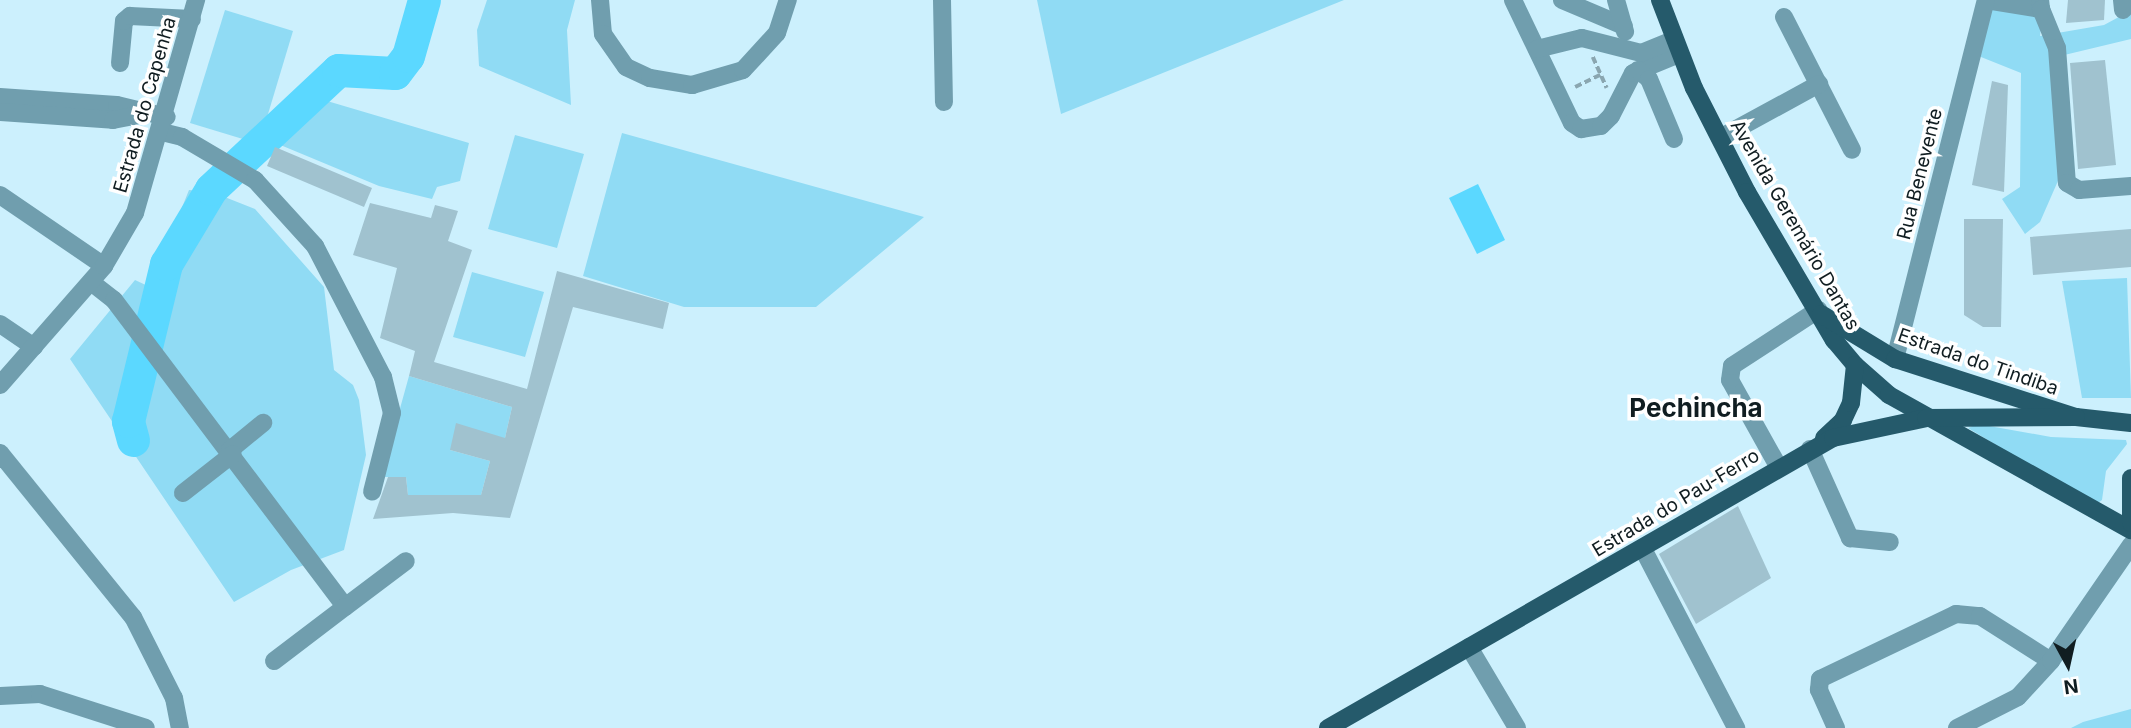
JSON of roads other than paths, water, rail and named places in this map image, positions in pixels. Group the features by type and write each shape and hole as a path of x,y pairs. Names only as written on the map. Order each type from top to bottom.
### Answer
{"main road":[{"name":"Avenida Geremário Dantas","path":"1660,0 1677,47 1720,138 1820,312 1855,365 1926,418 2131,530"},
{"name":"Estrada do Tindiba","path":"1820,312 1895,359 2076,417 2131,424"},
{"path":"1814,447 1843,420 1856,388 1855,365"},
{"name":"Estrada do Pau-Ferro","path":"1328,728 1643,549 1778,466 1814,447 1870,425 1926,418 2076,417"},
{"path":"2131,478 2131,523"}],"street":[{"name":"Estrada do Capenha","path":"0,385 104,266 135,213 165,125 196,0"},
{"path":"600,0 603,34 626,67 650,78 692,85 743,70 777,33 788,0"},
{"path":"942,0 944,103"},
{"path":"1513,0 1572,123 1581,129 1601,126 1611,116 1639,60"},
{"path":"1562,0 1624,26"},
{"path":"1616,0 1624,26 1674,139"},
{"path":"1986,0 2040,4 2057,48 2067,183 2079,190 2131,186"},
{"name":"Rua Benevente","path":"1895,359 1986,0"},
{"path":"120,63 124,21 130,16 192,19"},
{"path":"1784,17 1852,150"},
{"path":"1537,49 1582,38 1639,60 1677,47"},
{"path":"1720,138 1819,84"},
{"path":"0,97 114,105 144,114 256,180 315,246 383,377 391,413 387,447 372,492"},
{"path":"0,112 116,121 144,114"},
{"path":"0,195 104,266"},
{"path":"91,282 114,300 232,452 345,607"},
{"path":"1778,466 1730,380 1731,366 1820,312"},
{"path":"0,324 34,347"},
{"path":"183,493 263,423"},
{"path":"1814,447 1850,538 1890,542"},
{"path":"0,453 133,617 164,676 180,728"},
{"path":"1957,728 2014,701 2051,661 2131,545"},
{"path":"1643,549 1736,728"},
{"path":"274,661 406,561"},
{"path":"1836,728 1819,690 1821,679 1956,614 1980,616 2051,661"},
{"path":"1469,647 1517,728"},
{"path":"0,696 40,694 146,728"}],"waterway":[{"path":"133,440 128,421 166,264 211,189 338,70 395,73 408,56 424,0"}],"district":[{"name":"Pechincha","path":"1696,408"}]}
